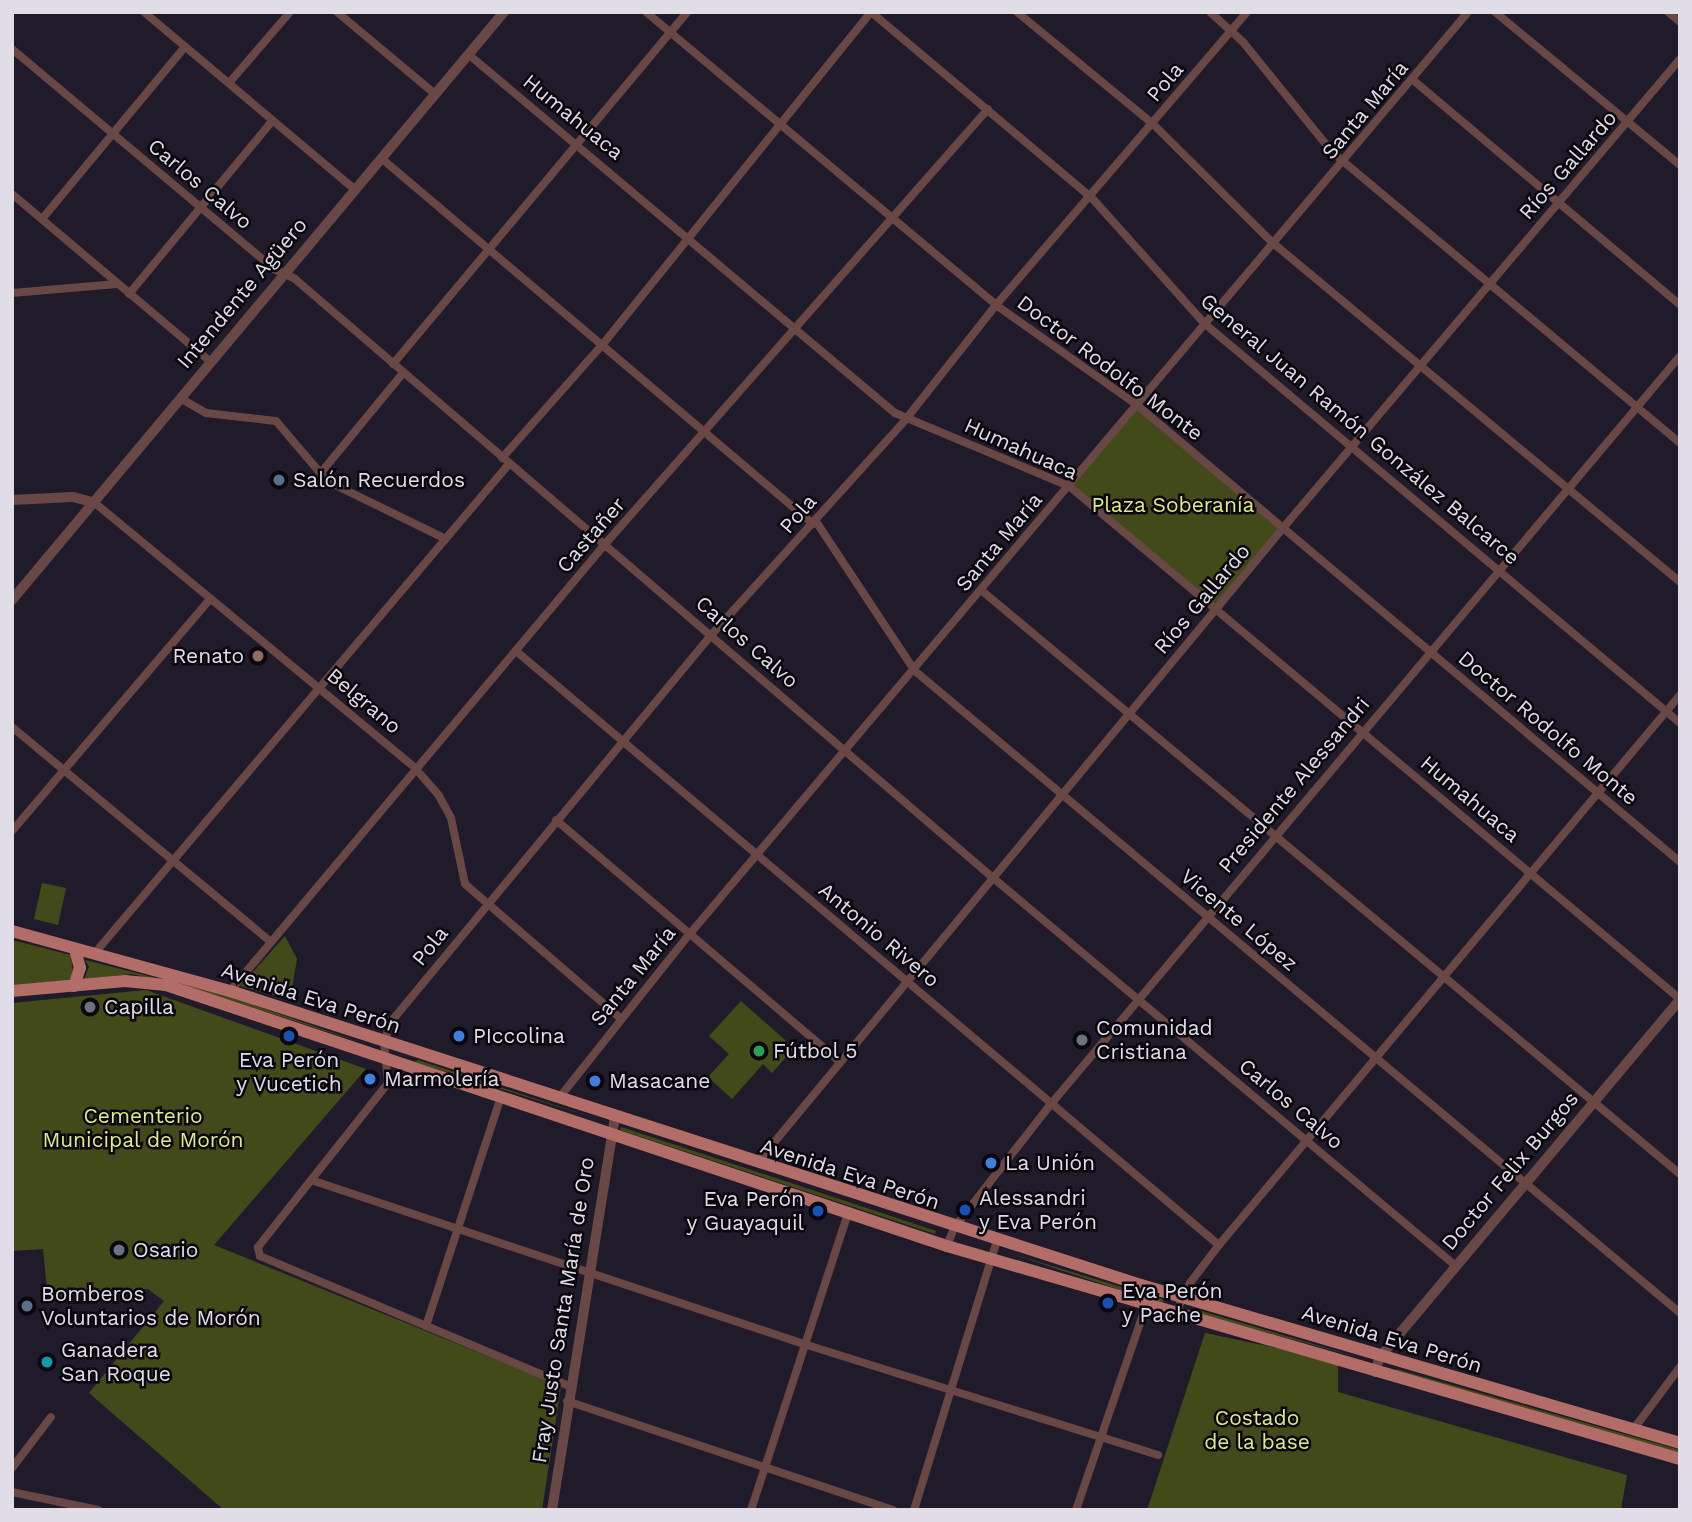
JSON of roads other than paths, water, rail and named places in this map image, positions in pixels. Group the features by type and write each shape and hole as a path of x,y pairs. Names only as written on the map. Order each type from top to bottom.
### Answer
{"main road":[{"name":"Avenida Eva Perón","path":"12,931 230,991 954,1228 1380,1357 1680,1443"},
{"path":"74,985 80,968 75,949"},
{"name":"Avenida Eva Perón","path":"12,991 125,981 166,985 947,1246 1680,1459"}],"street":[{"path":"144,12 354,189"},
{"path":"229,83 290,12"},
{"path":"337,12 435,94"},
{"name":"Intendente Agüero","path":"12,600 504,12"},
{"name":"Doctor Rodolfo Monte","path":"646,12 996,305 1137,405 1680,862"},
{"path":"393,364 687,12"},
{"path":"502,458 603,344 871,12"},
{"name":"General Juan Ramón González Balcarce","path":"871,12 1091,197 1205,324 1680,723"},
{"path":"1017,12 1153,124 1273,243 1680,582"},
{"path":"1210,12 1232,30 1345,163 1680,443"},
{"name":"Pola","path":"384,1043 390,1023 556,820 712,634 906,419 996,305 1247,12"},
{"name":"Santa María","path":"559,1098 620,1018 688,936 759,856 1273,243 1345,163 1468,12"},
{"path":"1495,12 1680,165"},
{"path":"1668,12 1680,22"},
{"path":"42,219 110,133 185,47"},
{"name":"Carlos Calvo","path":"12,49 606,543 845,752 1456,1266"},
{"name":"Humahuaca","path":"468,54 690,236 906,419 1069,486 1680,999"},
{"name":"Ríos Gallardo","path":"756,1164 1283,528 1680,60"},
{"path":"1413,80 1680,305"},
{"name":"Castañer","path":"230,991 606,543 988,109"},
{"path":"129,294 272,121"},
{"name":"Vicente López","path":"381,158 814,522 915,671 1680,1313"},
{"path":"12,194 211,362"},
{"path":"12,293 117,284"},
{"name":"Presidente Alessandri","path":"947,1246 954,1228 1051,1104 1498,568 1680,356"},
{"path":"319,475 403,373"},
{"path":"180,398 206,413 276,421 304,449 319,475 446,538"},
{"path":"94,954 509,464"},
{"path":"12,500 73,497 95,503"},
{"name":"Belgrano","path":"95,503 415,768 446,806 460,874 486,904 620,1018"},
{"path":"981,590 1680,1174"},
{"path":"12,831 210,599"},
{"name":"Antonio Rivero","path":"516,651 1219,1245"},
{"path":"1175,1314 1183,1297 1219,1245 1680,695"},
{"path":"12,727 270,942"},
{"path":"556,820 688,936 839,1061"},
{"name":"Doctor Felix Burgos","path":"1376,1372 1380,1357 1680,999"},
{"path":"384,1043 388,1083 311,1180 258,1253 569,1385"},
{"path":"426,1326 501,1097"},
{"name":"Fray Justo Santa María de Oro","path":"552,1510 587,1272 615,1117"},
{"path":"311,1180 807,1345 1157,1455"},
{"path":"751,1510 848,1214"},
{"path":"914,1510 953,1391 997,1241"},
{"path":"1076,1510 1146,1306"},
{"path":"1633,1430 1680,1367"},
{"path":"567,1401 766,1465 893,1510"},
{"path":"12,1468 51,1417"},
{"path":"12,1492 98,1510"}],"place":[{"name":"Salón Recuerdos","path":"279,480"},
{"name":"Renato","path":"258,656"},
{"name":"Capilla","path":"90,1007"},
{"name":"Eva Perón y Vucetich","path":"289,1036"},
{"name":"PIccolina","path":"459,1036"},
{"name":"Comunidad Cristiana","path":"1082,1040"},
{"name":"Fútbol 5","path":"759,1051"},
{"name":"Marmolería","path":"370,1079"},
{"name":"Masacane","path":"595,1081"},
{"name":"La Unión","path":"991,1163"},
{"name":"Alessandri y Eva Perón","path":"965,1210"},
{"name":"Eva Perón y Guayaquil","path":"818,1211"},
{"name":"Osario","path":"119,1250"},
{"name":"Eva Perón y Pache","path":"1108,1303"},
{"name":"Bomberos Voluntarios de Morón","path":"27,1306"},
{"name":"Ganadera San Roque","path":"47,1362"}],"park label":[{"name":"Plaza Soberanía","path":"1173,505"},
{"name":"Cementerio Municipal de Morón","path":"143,1128"},
{"name":"Costado de la base","path":"1257,1430"}]}
